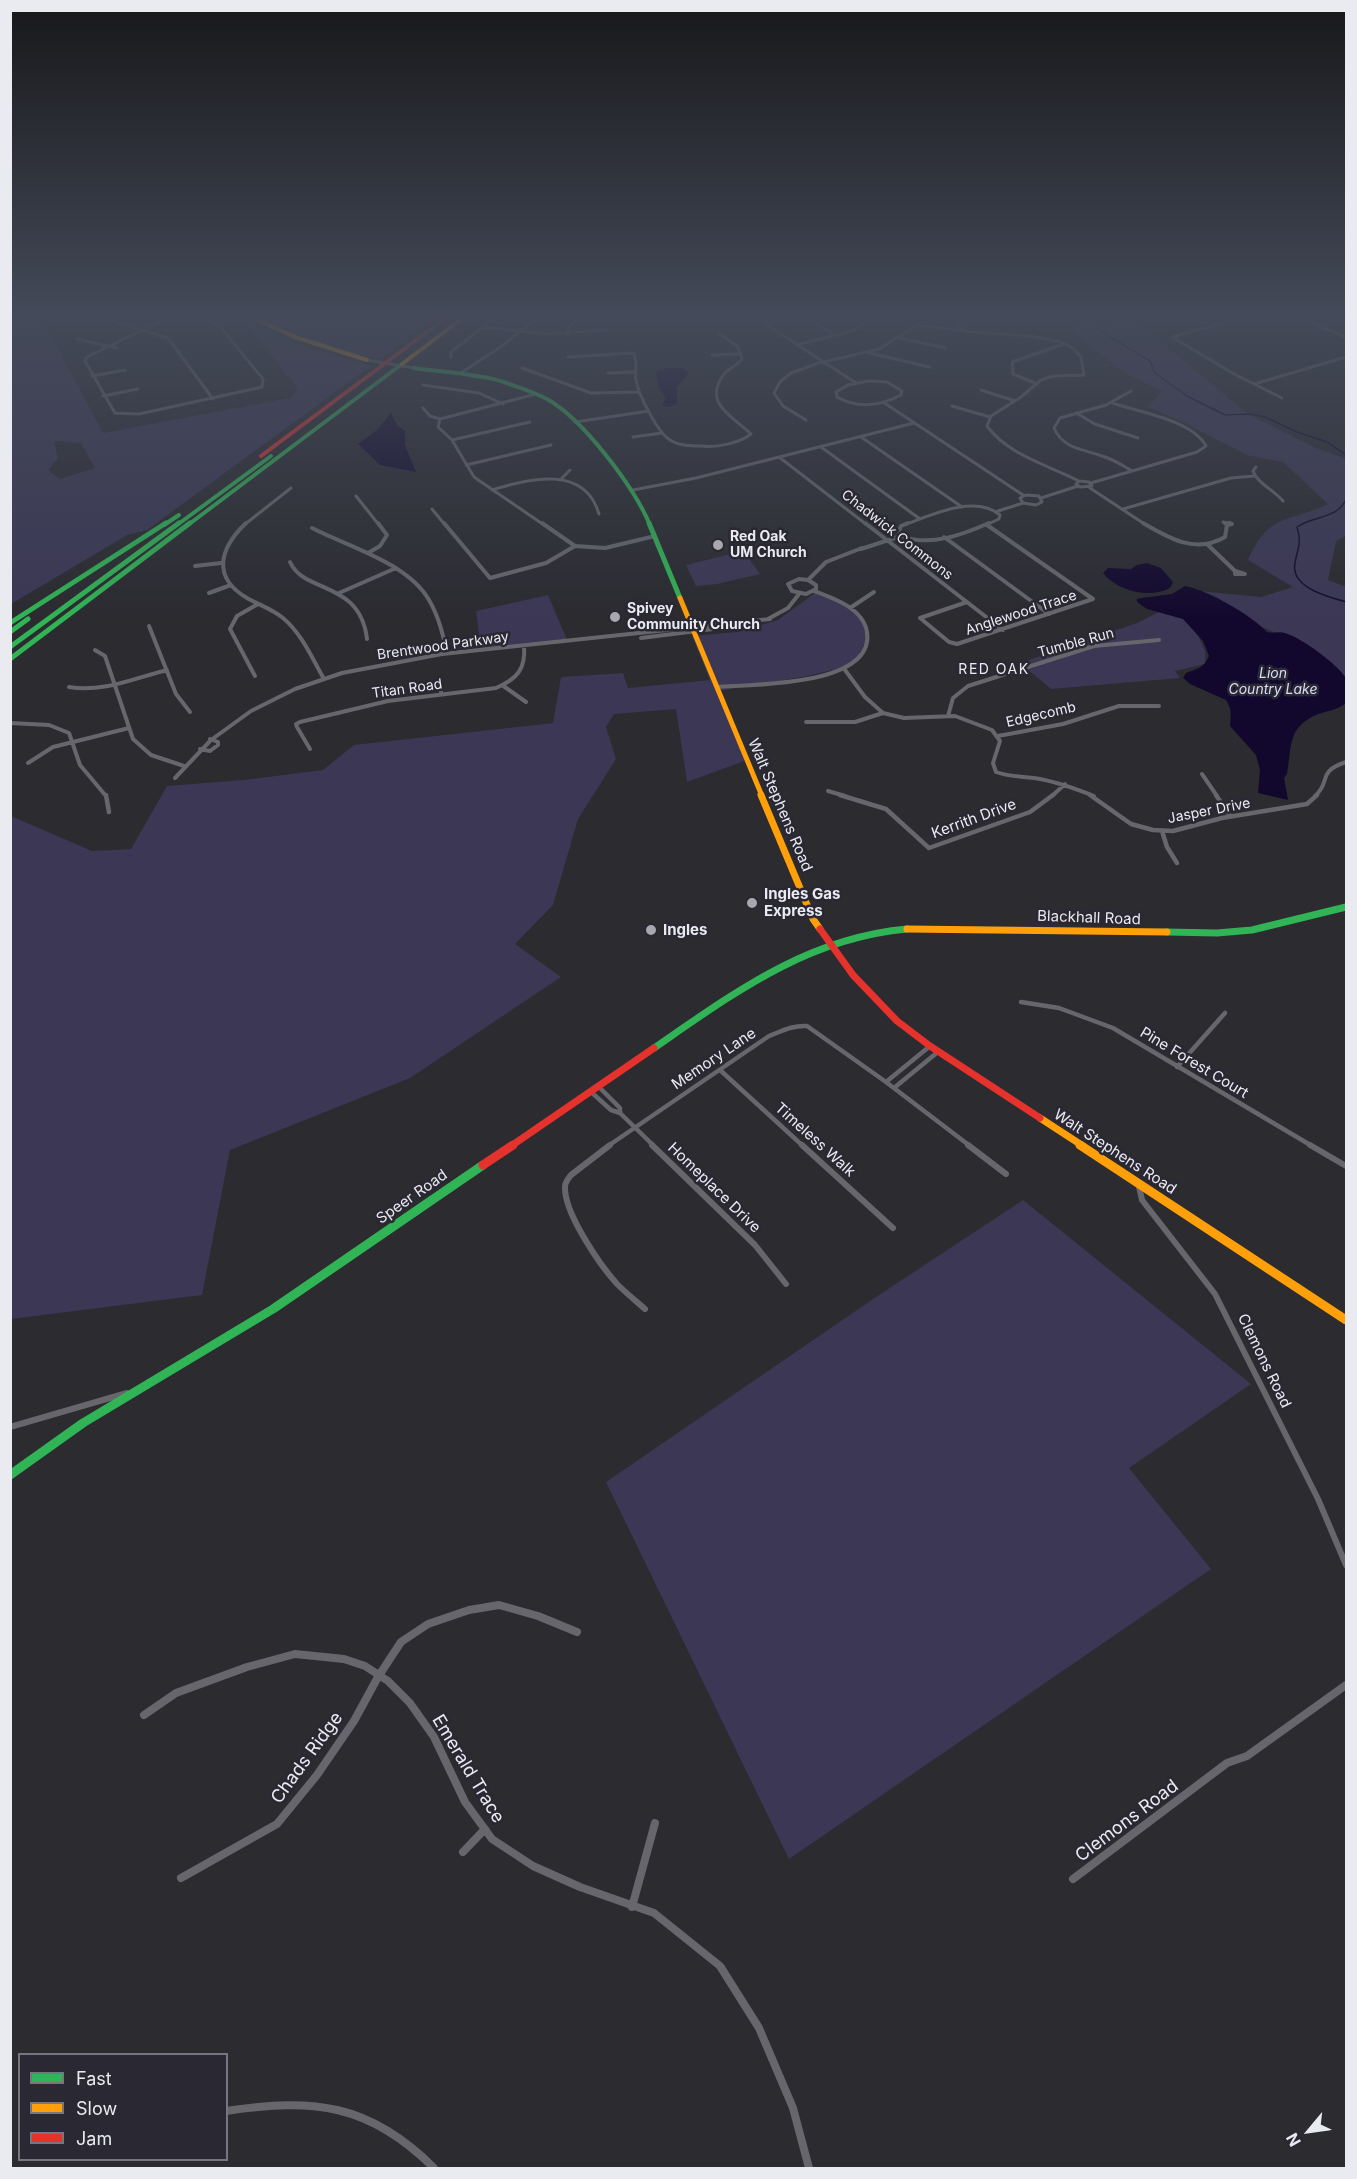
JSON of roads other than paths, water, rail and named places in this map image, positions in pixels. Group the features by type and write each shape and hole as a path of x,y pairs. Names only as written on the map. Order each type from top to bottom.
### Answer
{"main road":[{"path":"10,631 15,623 190,508 314,416"},
{"path":"10,647 325,416"},
{"path":"10,658 333,416"},
{"name":"Walt Stephens Road","path":"567,416 612,462 634,492 655,536 813,919 853,975 897,1020 930,1046 1347,1320"},
{"path":"15,623 170,529"},
{"name":"Blackhall Road","path":"831,946 861,934 884,929 1218,933 1252,930 1345,909"},
{"name":"Speer Road","path":"10,1475 83,1423 273,1309 739,990 789,962 831,946"}],"street":[{"path":"122,419 124,416"},
{"path":"430,416 440,419 454,416"},
{"path":"575,424 617,416"},
{"path":"652,416 668,439 682,445 712,447 751,435 729,416"},
{"path":"799,416 806,420"},
{"path":"903,416 1023,495 1040,497 1078,486 1090,488 1174,540 1190,544 1208,545 1224,538 1227,525"},
{"path":"985,416 990,417 988,427 994,435 1037,462 1079,481 1090,483 1200,452 1205,447 1206,442 1198,435 1174,423 1151,416"},
{"path":"1066,416 1055,422 1054,431 1059,438 1076,448 1112,459 1132,471"},
{"path":"1081,416 1095,424 1138,438"},
{"path":"440,419 438,427 452,440 474,477 575,546 583,549 603,549 655,536"},
{"path":"452,440 530,422"},
{"path":"634,492 914,423"},
{"path":"633,437 662,433"},
{"path":"861,436 962,507"},
{"path":"466,465 551,445"},
{"path":"676,450 682,445"},
{"path":"821,447 920,519"},
{"name":"Chadwick Commons","path":"779,457 1003,630"},
{"path":"1254,476 1256,467"},
{"path":"560,480 570,470"},
{"path":"1123,509 1231,478 1254,476 1275,491 1283,501"},
{"path":"492,490 520,481 560,480 577,485 592,494 599,514"},
{"path":"1078,486 1076,484 1079,481"},
{"path":"1090,483 1092,486 1090,488"},
{"path":"291,488 237,531 226,546 221,563 223,572 231,585 283,618 292,627 324,679"},
{"path":"1022,502 1020,498 1023,495"},
{"path":"356,496 387,535 380,546 368,553"},
{"path":"903,537 899,531 901,526 920,519 962,507 979,505 996,510 1022,502 1038,504 1042,502 1040,497"},
{"path":"432,509 490,578 546,563 575,546"},
{"path":"808,580 826,561 903,537 922,542 987,525 999,519 996,510"},
{"name":"Anglewood Trace","path":"967,602 920,618 954,644 1093,599 987,525"},
{"path":"312,528 368,553 396,568 417,583 434,606 442,626 447,653"},
{"path":"944,537 1049,615"},
{"path":"1208,545 1235,571"},
{"path":"290,562 294,571 339,593 352,603 368,632 367,639"},
{"path":"195,566 221,563"},
{"path":"339,593 396,568"},
{"path":"718,689 827,675 845,670 862,658 867,639 864,624 850,608 814,591 799,594 790,590 788,584 795,580 808,580 816,585 814,591"},
{"path":"209,593 231,585"},
{"path":"850,608 874,592"},
{"path":"692,630 746,626 770,619 788,608 799,594"},
{"path":"255,676 230,627 238,615 258,604"},
{"path":"149,627 179,699 190,712"},
{"name":"Brentwood Parkway","path":"175,778 200,749 226,725 266,702 324,679 372,666 447,653 659,637 692,630"},
{"name":"Tumble Run","path":"948,716 953,696 963,688 1094,646 1159,640"},
{"path":"524,646 523,669 514,679 502,686 526,702"},
{"path":"94,650 105,656 134,739 144,750 160,759 184,766"},
{"path":"69,687 83,689 167,670"},
{"path":"845,670 865,697 883,713 904,718 948,716 984,726 998,736"},
{"path":"440,678 441,694"},
{"name":"Titan Road","path":"310,749 297,728 296,724 300,722 379,702 480,691 502,686"},
{"name":"Edgecomb","path":"998,736 1060,725 1099,710 1124,704 1139,703 1159,706"},
{"path":"806,722 850,722 865,720 883,713"},
{"path":"10,723 56,726 69,733 74,741 80,767 107,794 110,801 110,812"},
{"path":"28,763 46,751 74,741 129,728"},
{"name":"Jasper Drive","path":"998,736 1000,741 993,767 996,772 1009,777 1043,778 1065,784 1102,800 1131,824 1162,831 1186,829 1230,816 1307,804 1320,792 1326,773 1347,762"},
{"name":"Brentwood Parkway","path":"200,749 210,751 218,746 218,742 210,739"},
{"path":"1202,774 1230,816"},
{"name":"Kerrith Drive","path":"828,791 886,809 929,848 1030,812 1042,805 1065,784"},
{"path":"1162,831 1167,847 1177,863"},
{"name":"Pine Forest Court","path":"1021,1002 1059,1008 1113,1028 1347,1166"},
{"path":"1178,1067 1225,1013"},
{"name":"Memory Lane","path":"645,1309 611,1276 568,1205 564,1191 566,1182 575,1171 620,1140 634,1127 769,1036 800,1025 807,1026 886,1082 1006,1174"},
{"path":"886,1082 930,1046"},
{"path":"894,1088 939,1051"},
{"name":"Timeless Walk","path":"720,1070 893,1228"},
{"name":"Homeplace Drive","path":"598,1086 620,1108 620,1113"},
{"name":"Homeplace Drive","path":"590,1091 611,1110 620,1113 754,1245 786,1284"},
{"name":"Clemons Road","path":"1138,1182 1142,1200 1215,1294 1318,1499 1347,1565"},
{"path":"10,1427 134,1391"},
{"name":"Chads Ridge","path":"181,1878 277,1824 317,1775 354,1721 378,1677 401,1642 428,1624 469,1610 499,1605 538,1616 577,1632"},
{"name":"Emerald Trace","path":"144,1715 176,1693 247,1667 295,1653 344,1659 365,1666 378,1677 388,1681 410,1703 434,1737 465,1802 492,1839 533,1866 580,1887 608,1895 632,1907 654,1914 720,1966 759,2028 793,2108 809,2169"},
{"name":"Clemons Road","path":"1073,1879 1227,1763 1246,1756 1347,1685"},
{"path":"632,1907 655,1823"},
{"path":"463,1852 485,1829"},
{"path":"228,2111 274,2103 327,2108 372,2121 412,2145 434,2169"}],"water":[{"path":"389,416 392,416 397,425 405,431 405,445 416,472 380,465 358,444 377,430"},
{"path":"1147,563 1161,568 1173,582 1170,588 1153,593 1125,589 1103,573 1108,568 1131,569"},
{"name":"Lion Country Lake","path":"1185,586 1205,592 1229,604 1267,632 1285,633 1300,640 1327,659 1346,678 1345,704 1308,719 1296,731 1291,746 1287,774 1284,778 1288,800 1258,793 1260,770 1256,755 1230,726 1231,716 1226,700 1190,684 1183,678 1186,673 1200,668 1207,660 1209,656 1203,641 1183,619 1147,609 1137,602 1137,599 1141,598 1172,594"}],"waterway":[{"path":"1258,416 1327,442 1346,455"},
{"path":"1346,500 1336,511 1297,527 1299,542 1295,563 1295,572 1304,585 1321,594 1346,602"}],"place":[{"name":"Red Oak UM Church","path":"718,545"},
{"name":"Spivey Community Church","path":"615,617"},
{"name":"Ingles Gas Express","path":"752,903"},
{"name":"Ingles","path":"651,930"}],"district":[{"name":"RED OAK","path":"994,670"}]}
